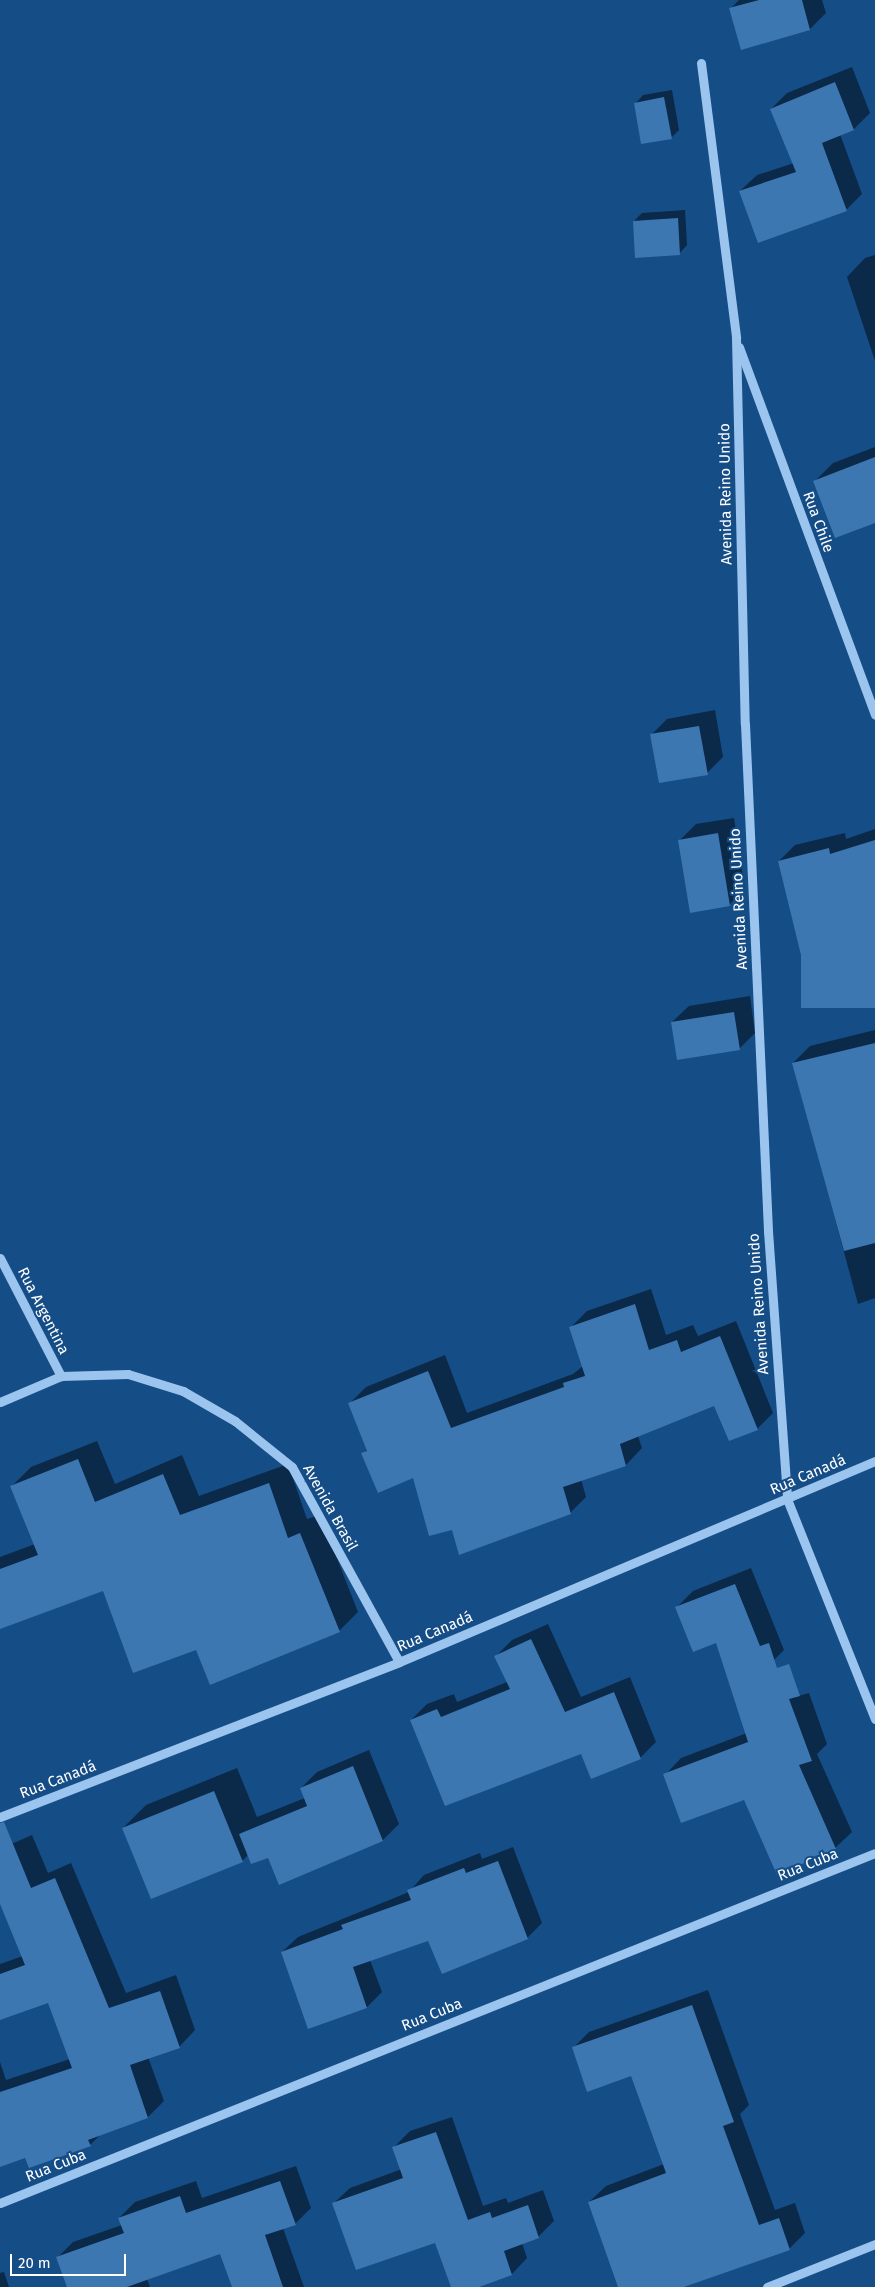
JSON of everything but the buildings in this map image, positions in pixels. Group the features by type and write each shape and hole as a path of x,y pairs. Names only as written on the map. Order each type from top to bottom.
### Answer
{"street":[{"name":"Avenida Reino Unido","path":"702,63 736,338 748,784 768,1231 787,1499 875,1719"},
{"name":"Rua Chile","path":"736,338 875,715"},
{"name":"Rua Argentina","path":"0,1258 61,1376"},
{"name":"Avenida Brasil","path":"0,1402 61,1376 128,1374 183,1391 235,1421 292,1467 400,1662"},
{"name":"Rua Canadá","path":"0,1817 400,1662 875,1461"},
{"name":"Rua Cuba","path":"0,2203 875,1853"},
{"path":"767,2287 875,2244"}]}
